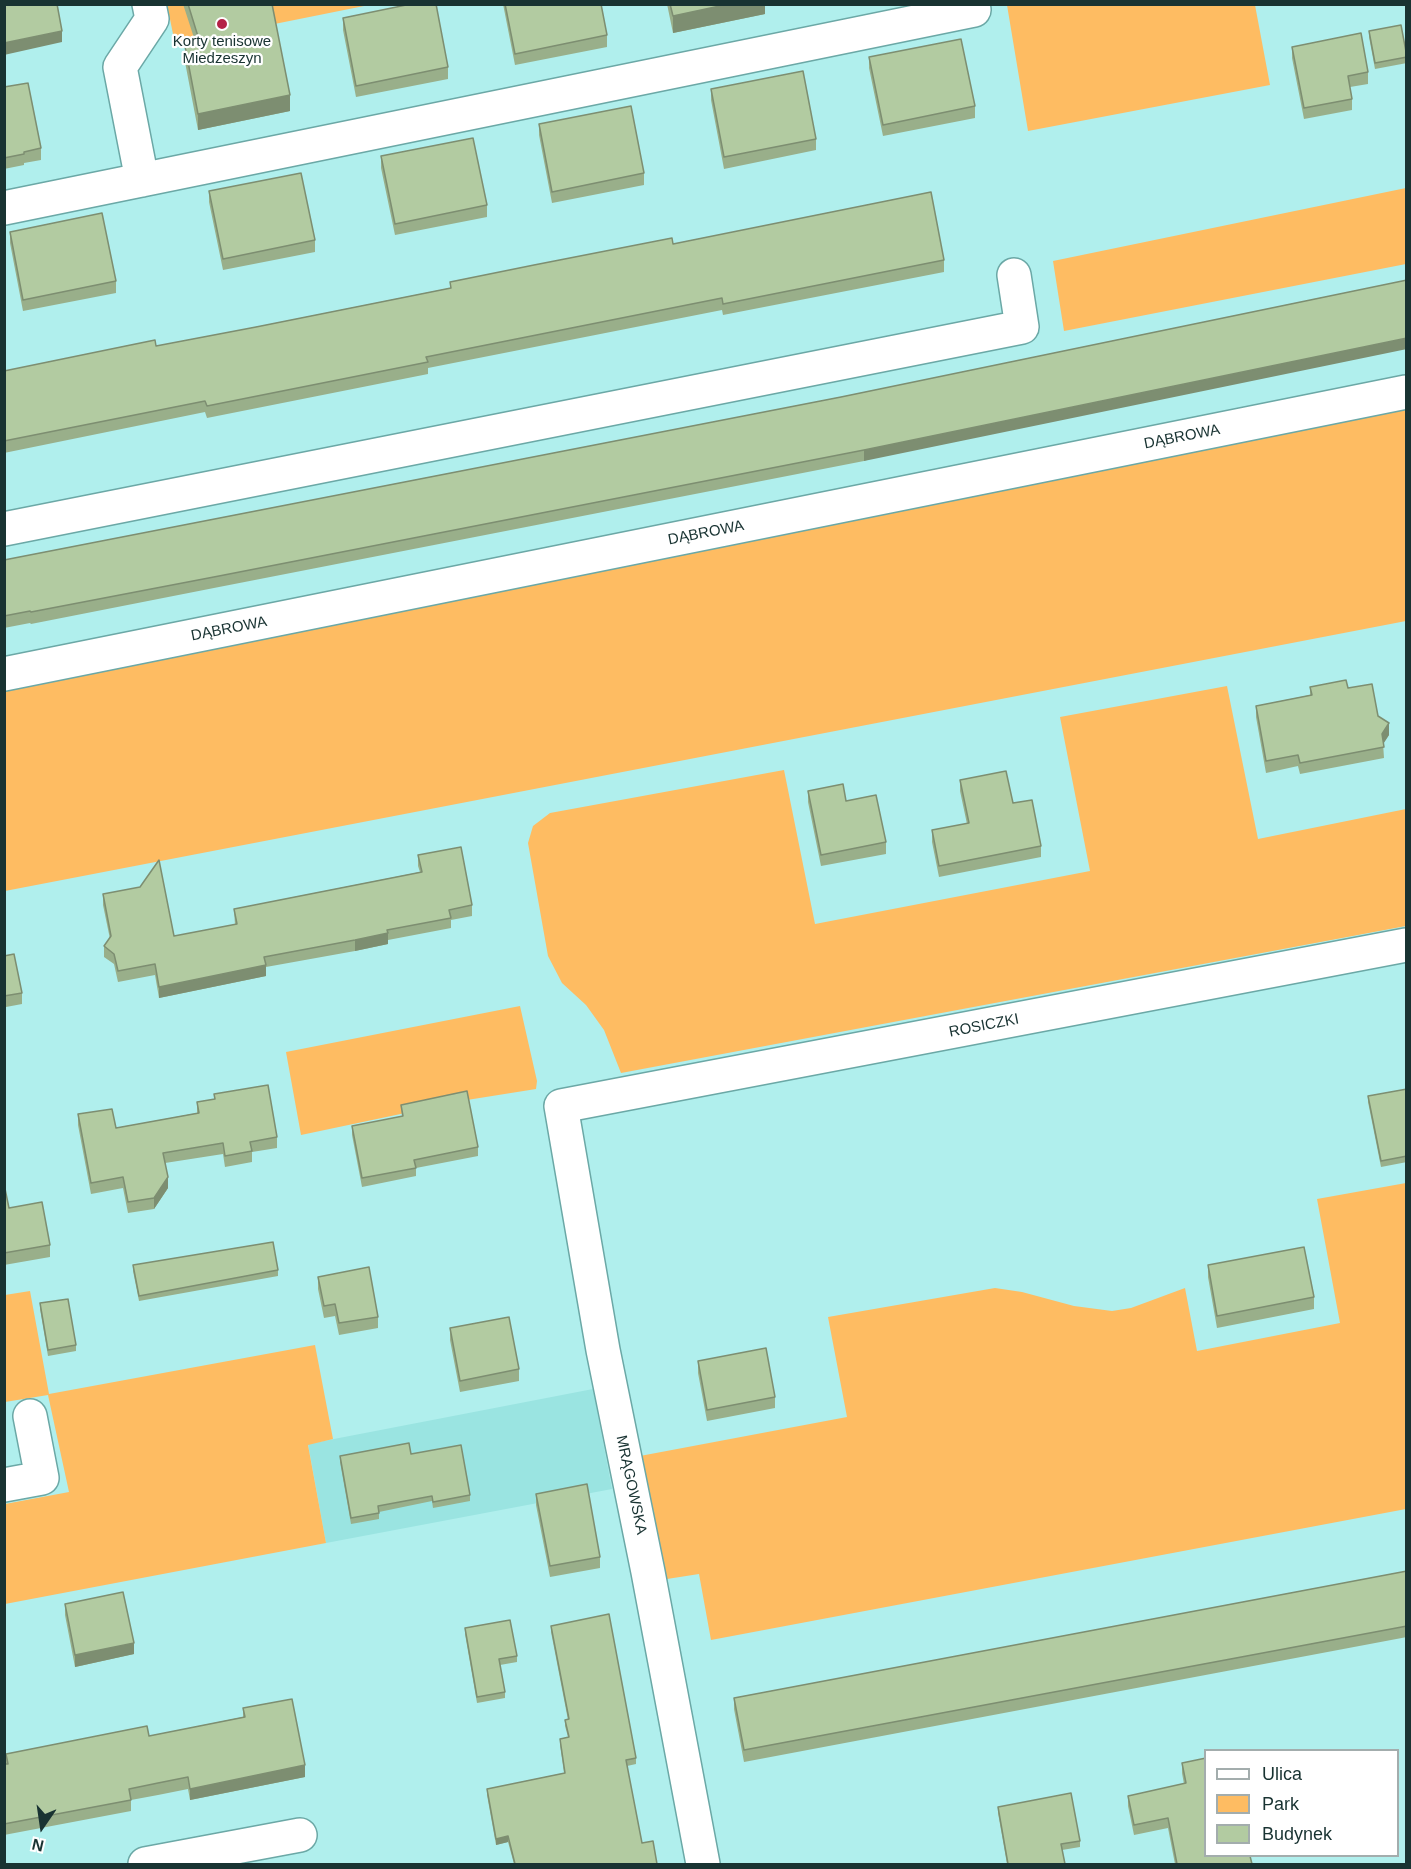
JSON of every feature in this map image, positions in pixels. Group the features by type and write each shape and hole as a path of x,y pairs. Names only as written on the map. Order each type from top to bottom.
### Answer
{"street":[{"path":"142,180 120,67 152,19 149,4"},
{"path":"4,207 974,10 974,4"},
{"path":"4,528 1022,327 1014,274"},
{"name":"DĄBROWA","path":"4,674 1407,392"},
{"name":"ROSICZKI","path":"561,1106 1407,945"},
{"name":"MRĄGOWSKA","path":"561,1106 603,1350 703,1864"},
{"path":"4,1485 42,1478 30,1416"},
{"path":"146,1864 300,1835"}],"shaded area":[{"path":"593,1389 612,1489 326,1543 308,1444"}],"green space":[{"name":"Korty tenisowe Miedzeszyn","path":"167,4 369,5 175,44"},
{"path":"1007,5 1255,5 1270,85 1028,131"},
{"path":"1406,188 1406,264 1064,331 1053,261"},
{"path":"1406,407 1406,621 5,891 5,687"},
{"path":"1227,686 1258,839 1406,809 1406,926 621,1073 604,1030 586,1005 562,983 548,956 528,843 533,826 550,813 784,770 815,924 1090,871 1060,717"},
{"path":"520,1006 537,1081 536,1089 467,1100 301,1135 286,1052"},
{"path":"1406,1183 1406,1509 711,1640 699,1574 667,1579 640,1456 847,1417 828,1317 995,1288 1022,1292 1074,1306 1112,1311 1131,1308 1185,1288 1197,1351 1340,1323 1317,1199"},
{"path":"30,1291 49,1394 315,1345 333,1439 308,1445 326,1543 5,1604 5,1504 69,1492 48,1395 5,1402 5,1295"}],"building":[{"path":"4,4 57,4 62,31 4,43"},
{"path":"188,4 272,4 290,95 198,114 185,46 200,43"},
{"path":"411,4 436,4 448,67 356,86 343,18"},
{"path":"505,4 601,4 607,35 515,54"},
{"path":"670,4 729,4 673,16"},
{"path":"1401,25 1407,57 1375,63 1369,31"},
{"path":"1361,33 1368,72 1348,76 1352,99 1304,108 1292,47"},
{"path":"961,39 975,106 883,125 869,57"},
{"path":"803,71 816,139 724,157 711,89"},
{"path":"28,83 41,148 4,158 4,87"},
{"path":"631,106 644,173 552,192 539,124"},
{"path":"473,138 487,205 395,224 381,156"},
{"path":"301,173 315,240 223,259 209,191"},
{"path":"931,192 944,260 723,304 722,298 426,357 428,362 207,406 205,401 4,441 4,371 155,340 156,346 256,327 451,288 450,282 534,265 672,238 673,244"},
{"path":"102,213 116,281 23,300 10,232"},
{"path":"1407,280 1407,338 864,450 4,616 4,560 841,397"},
{"path":"1346,680 1348,688 1372,684 1378,716 1389,723 1382,734 1384,747 1300,763 1298,755 1266,761 1256,706 1312,695 1310,687"},
{"path":"1006,771 1013,803 1032,800 1041,846 939,866 932,830 969,823 960,780"},
{"path":"843,784 846,801 876,795 886,842 821,855 808,791"},
{"path":"461,847 472,905 449,910 451,918 387,930 388,933 355,940 264,957 266,965 159,987 155,964 118,971 114,954 104,946 111,936 103,894 140,887 159,860 174,936 237,924 234,909 422,872 418,855"},
{"path":"14,954 22,993 4,996 4,956"},
{"path":"268,1085 277,1137 250,1142 252,1151 225,1156 223,1143 163,1153 168,1177 154,1198 128,1202 123,1177 91,1183 78,1114 112,1109 116,1128 199,1113 197,1102 215,1099 214,1094"},
{"path":"1407,1089 1407,1156 1381,1161 1368,1096"},
{"path":"467,1091 478,1147 414,1160 416,1168 362,1178 352,1126 403,1116 401,1105"},
{"path":"4,1184 9,1208 42,1202 50,1245 4,1253"},
{"path":"273,1242 278,1270 139,1296 133,1265"},
{"path":"1304,1247 1314,1297 1217,1316 1208,1265"},
{"path":"369,1267 378,1317 339,1323 335,1304 324,1306 318,1277"},
{"path":"68,1299 76,1345 48,1350 40,1303"},
{"path":"509,1317 519,1369 460,1381 450,1328"},
{"path":"766,1348 775,1397 707,1410 698,1361"},
{"path":"409,1443 411,1454 461,1445 470,1495 433,1502 432,1496 378,1506 379,1513 351,1518 340,1456"},
{"path":"587,1484 600,1557 550,1566 536,1494"},
{"path":"1407,1571 1407,1626 744,1750 734,1698"},
{"path":"123,1592 134,1643 75,1655 65,1604"},
{"path":"609,1614 636,1758 626,1760 642,1843 653,1841 657,1864 515,1864 508,1836 496,1839 487,1789 565,1773 560,1739 569,1737 565,1720 569,1719 551,1626"},
{"path":"510,1620 517,1656 499,1659 505,1692 477,1697 465,1628"},
{"path":"292,1699 305,1765 190,1789 188,1777 129,1789 131,1800 4,1824 4,1764 8,1764 6,1754 147,1726 149,1736 245,1717 243,1708"},
{"path":"1204,1758 1204,1857 1250,1857 1252,1864 1177,1864 1168,1818 1134,1825 1128,1796 1186,1783 1182,1763"},
{"path":"1071,1793 1080,1841 1061,1844 1065,1864 1008,1864 998,1807"}],"place":[{"name":"Korty tenisowe Miedzeszyn","path":"222,24"}]}
